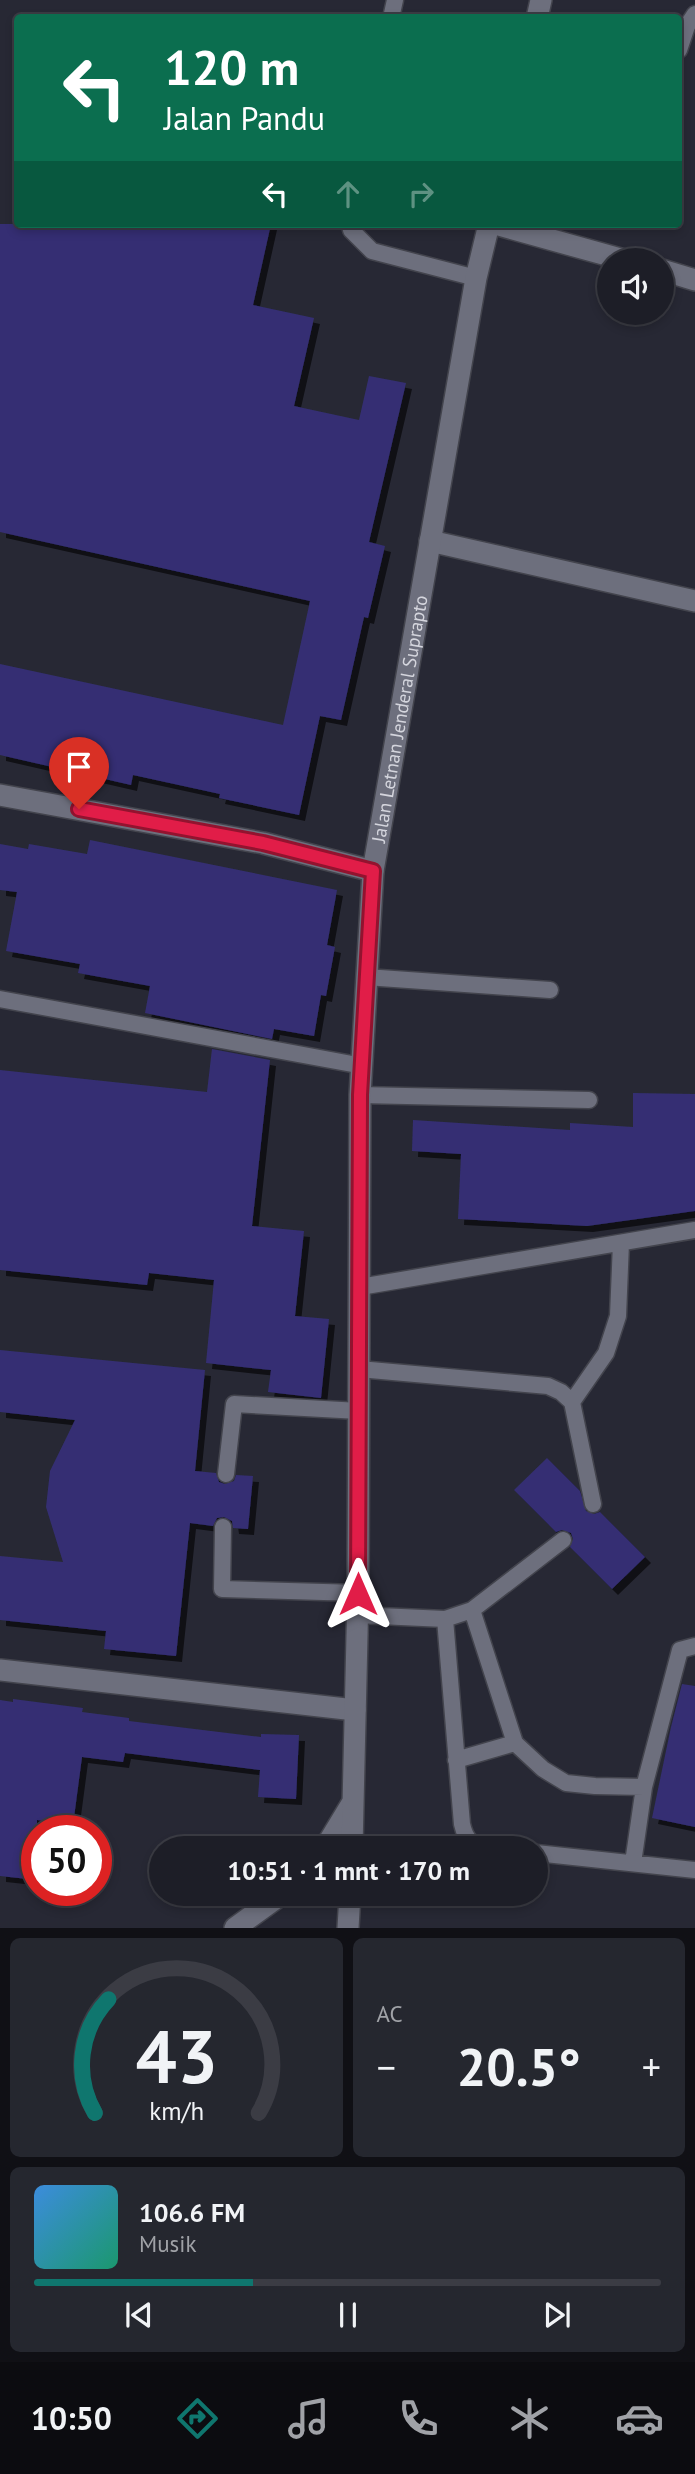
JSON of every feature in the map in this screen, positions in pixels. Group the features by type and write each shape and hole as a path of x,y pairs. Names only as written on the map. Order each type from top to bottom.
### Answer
{"main road":[{"name":"Jalan Letnan Jenderal Suprapto","path":"352,1836 357,1604 360,1095 373,871 477,278 488,228"},
{"path":"509,228 597,252"},
{"path":"674,273 695,279"},
{"path":"430,541 695,601"},
{"path":"0,795 263,843 373,871"},
{"path":"0,1670 355,1710"},
{"path":"332,1836 353,1801"},
{"path":"235,1928 265,1906"},
{"path":"348,1928 349,1906"}],"lane":[{"path":"682,41 695,14"},
{"path":"351,228 372,251 477,278"},
{"path":"366,977 550,990"},
{"path":"0,999 363,1066"},
{"path":"360,1095 589,1100"},
{"path":"360,1287 695,1230"},
{"path":"572,1402 606,1353 618,1316 621,1243"},
{"path":"359,1369 548,1386 561,1392 572,1402 593,1504"},
{"path":"226,1474 234,1404 359,1411"},
{"path":"223,1527 222,1588 357,1604 445,1619 472,1610 563,1540"},
{"path":"472,1610 514,1744 543,1769 566,1783 644,1787"},
{"path":"445,1619 465,1836"},
{"path":"632,1863 644,1787 680,1650 695,1646"},
{"path":"456,1760 514,1744"},
{"path":"548,1854 695,1870"}],"building":[{"path":"0,224 14,224 14,228 270,228 253,305 314,318 294,406 359,420 369,376 406,383 369,542 385,546 368,618 364,617 341,720 320,716 299,815 219,798 220,794 133,775 131,785 0,755 0,664 283,725 310,601 0,532"},
{"path":"90,840 337,890 327,945 335,947 326,996 321,995 314,1036 274,1029 272,1039 145,1013 150,986 78,973 80,964 6,951 17,892 0,890 0,844 28,849 29,844 87,854"},
{"path":"212,1049 270,1060 252,1226 304,1231 295,1316 329,1319 321,1398 268,1392 271,1370 206,1363 214,1280 149,1273 147,1285 0,1270 0,1070 207,1092"},
{"path":"633,1093 695,1094 695,1211 587,1226 458,1219 461,1154 412,1151 413,1120 570,1130 570,1123 633,1127"},
{"path":"0,1350 205,1370 195,1471 216,1473 219,1482 225,1484 234,1481 236,1475 253,1476 248,1529 233,1528 232,1521 224,1517 217,1518 213,1526 190,1523 176,1656 104,1649 106,1631 0,1620 0,1556 63,1562 46,1507 50,1471 75,1420 0,1412"},
{"path":"547,1458 580,1491 586,1511 594,1514 600,1512 645,1557 612,1589 570,1547 573,1539 571,1533 562,1530 556,1532 514,1490"},
{"path":"682,1684 695,1686 695,1827 652,1818"},
{"path":"13,1699 83,1708 82,1712 129,1718 129,1721 261,1737 261,1734 299,1735 296,1799 258,1797 260,1770 125,1753 123,1762 82,1757 74,1815 21,1815 21,1878 0,1876 0,1700 13,1702"}],"route":[{"path":"79,809 263,843 373,871 360,1095 358,1594"}]}
